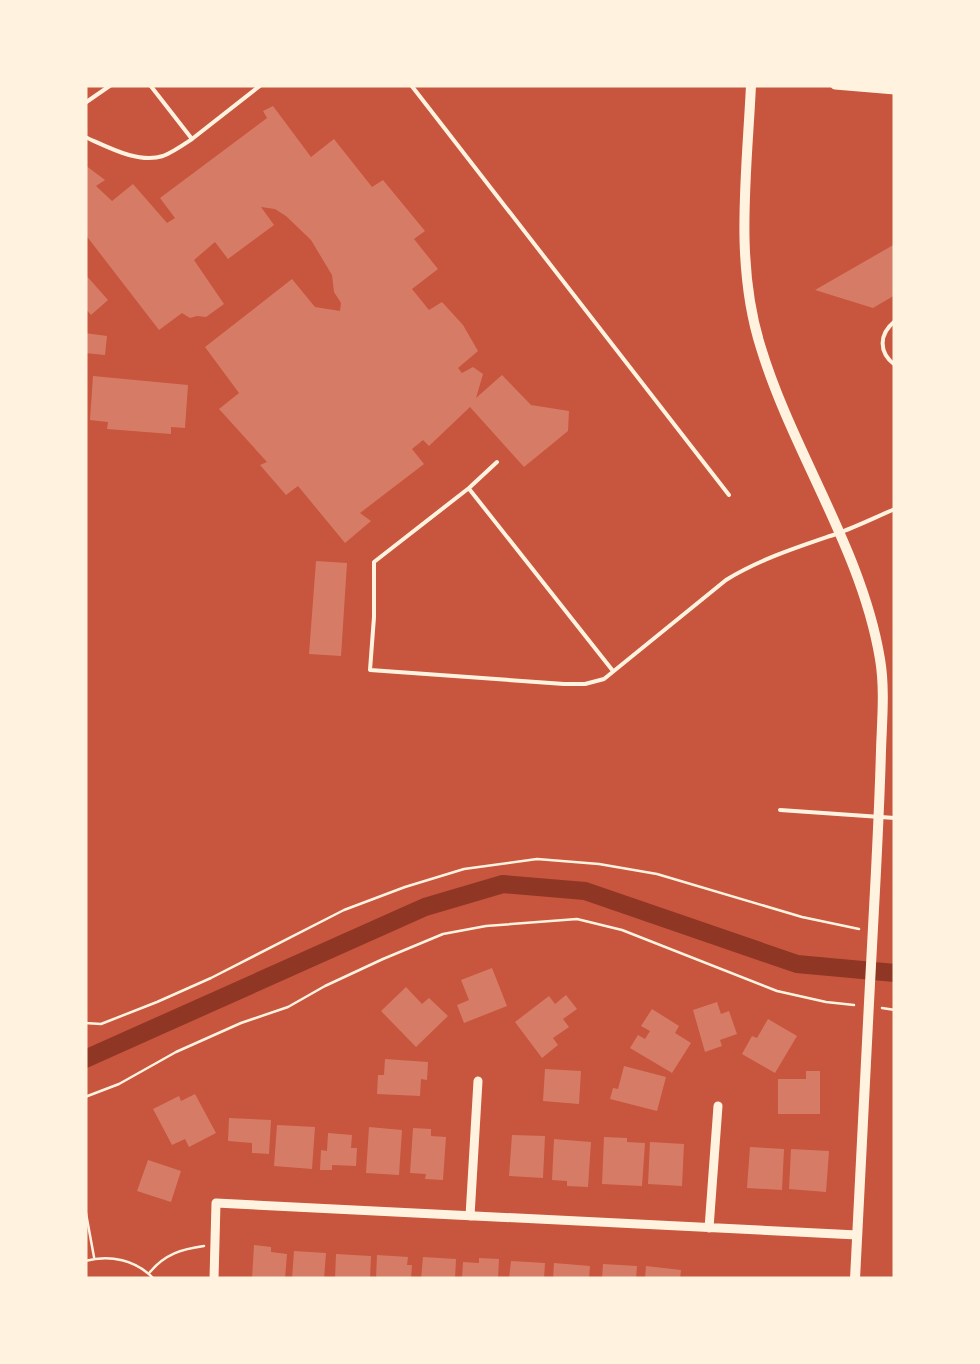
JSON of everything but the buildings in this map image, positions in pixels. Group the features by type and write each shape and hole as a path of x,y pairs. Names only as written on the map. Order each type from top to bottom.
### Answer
{"street":[{"path":"751,85 745,224 751,307 775,389 866,601 880,661 878,818 855,1279"},
{"path":"839,85 895,90"},
{"path":"470,1216 478,1080"},
{"path":"710,1228 718,1106"},
{"path":"214,1279 216,1203 857,1235"}],"lane":[{"path":"85,103 111,85"},
{"path":"150,85 192,140"},
{"path":"85,137 119,152 148,158 164,156 192,140 262,85"},
{"path":"411,85 729,495"},
{"path":"895,320 887,328 882,345 884,354 895,365"},
{"path":"497,462 374,562 370,670 574,684 593,682 604,678 742,570 895,508"},
{"path":"469,488 613,671"},
{"path":"780,810 895,818"}],"path":[{"path":"85,1023 101,1024 156,1002 344,910 404,888 464,869 537,858 657,874 802,917 873,932"},
{"path":"85,1097 119,1084 176,1052 288,1006 443,934 486,926 577,920 622,930 776,990 869,1007"},
{"path":"85,1208 94,1258"},
{"path":"149,1274 171,1254 214,1246"},
{"path":"85,1262 94,1258 120,1259 142,1268 154,1279"}],"waterway":[{"path":"85,1059 425,907 503,884 585,891 797,964 895,973"}]}
